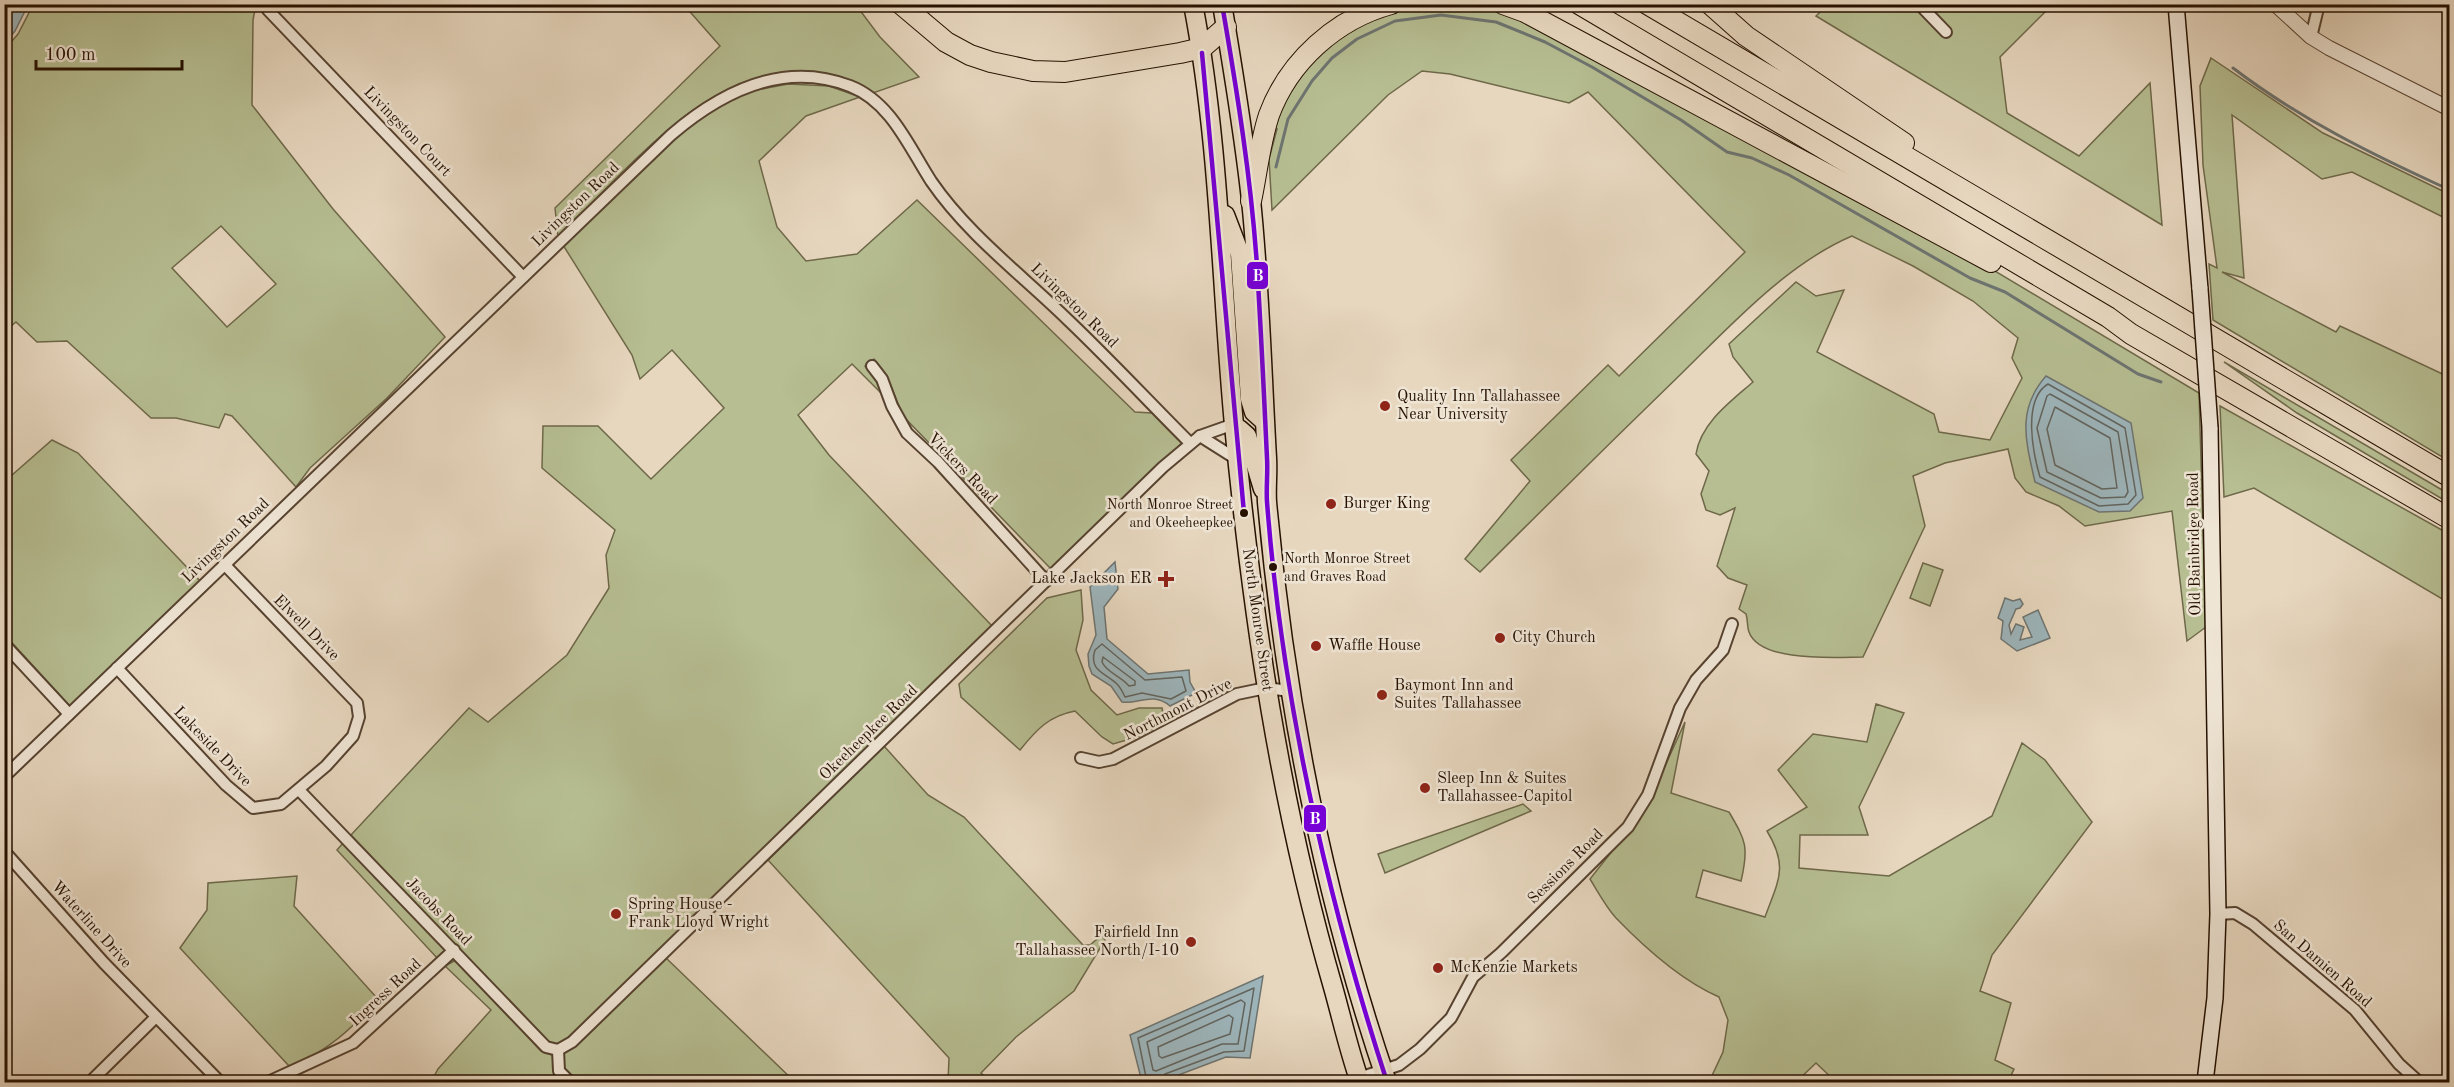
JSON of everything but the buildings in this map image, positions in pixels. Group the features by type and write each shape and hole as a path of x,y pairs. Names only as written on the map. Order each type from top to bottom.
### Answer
{"highway":[{"path":"901,4 946,42 970,55 1033,71 1065,72 1202,48 1226,27"},
{"name":"North Monroe Street","path":"1193,4 1202,48 1218,198 1234,424 1266,688 1298,855 1359,1080"},
{"name":"North Monroe Street","path":"1222,4 1251,201 1267,498 1290,691 1322,850 1352,972 1385,1076"},
{"path":"1251,201 1268,118 1286,82 1301,60 1328,35 1352,20 1391,4"},
{"path":"1503,4 1525,12 1731,121 1996,265 2102,327 2131,334"},
{"path":"1579,4 2068,293 2131,334 2450,519"},
{"path":"1647,4 2450,477"},
{"path":"1710,4 1746,36 1902,141 1943,180"},
{"path":"1218,198 1240,254 1250,399 1254,412 1264,421"},
{"path":"1234,424 1246,436 1251,458 1267,498"},
{"path":"1298,855 1322,850"}],"main road":[{"name":"Old Bainbridge Road","path":"2176,4 2210,428 2218,914 2215,998 2205,1083"}],"street":[{"path":"1919,4 1946,32"},
{"path":"2275,4 2311,37 2450,109"},
{"path":"2311,37 2319,4"},
{"name":"Livingston Court","path":"268,10 523,277"},
{"name":"Livingston Road","path":"4,777 670,135 706,106 734,91 771,81 806,78 839,83 859,90 877,103 898,127 932,181 964,222 1069,321 1190,443"},
{"name":"Vickers Road","path":"872,366 882,379 892,406 907,433 938,462 1046,581"},
{"name":"Okeeheepkee Road","path":"558,1050 572,1042 1084,542 1190,443 1200,436 1234,424"},
{"path":"1200,436 1238,460"},
{"name":"Elwell Drive","path":"224,564 348,691 357,703 359,717"},
{"name":"Sessions Road","path":"1359,1080 1385,1076 1408,1060 1440,1030 1458,1007 1473,977 1628,827 1648,795 1680,708 1696,680 1723,650 1732,624"},
{"path":"4,644 69,714"},
{"name":"Lakeside Drive","path":"117,668 247,805 260,808 281,804 299,790 348,743 359,717"},
{"name":"Northmont Drive","path":"1081,758 1099,762 1113,759 1237,694 1266,688 1290,691"},
{"name":"Jacobs Road","path":"299,790 546,1047 558,1050"},
{"name":"Waterline Drive","path":"4,851 156,1017"},
{"name":"San Damien Road","path":"2218,914 2235,913 2253,924 2355,1010 2419,1083"},
{"name":"Ingress Road","path":"268,1083 353,1043 454,950"},
{"path":"90,1083 156,1017 220,1083"},
{"path":"558,1050 559,1071 570,1083"}],"green space":[{"path":"256,4 253,20 252,105 333,209 445,337 387,398 310,468 296,487 232,416 225,414 219,428 176,418 151,418 67,341 37,342 16,322 5,331 5,49 18,34 33,5","holes":["221,226 276,284 227,327 172,268"]},
{"path":"1828,4 2052,5 2000,57 2007,113 2079,156 2150,83 2162,225 1816,16"},
{"path":"684,5 856,5 880,37 919,77 873,93 848,80 813,75 762,78 724,91 672,126 623,171 558,237 555,208 720,46"},
{"path":"1407,5 1485,5 1505,9 1928,231 2199,393 2206,627 2187,641 2172,511 2085,526 2059,506 2026,492 2015,478 2008,449 1945,463 1913,476 1925,526 1863,657 1783,654 1756,642 1749,632 1746,614 1739,609 1747,585 1728,578 1717,566 1735,508 1720,515 1706,510 1701,494 1709,471 1696,454 1710,423 1726,405 1753,382 1733,357 1729,344 1796,282 1816,296 1844,290 1817,352 1934,414 1939,432 1990,440 2022,378 2012,358 2018,338 1973,301 1913,266 1852,236 1805,262 1761,297 1480,572 1465,559 1530,481 1511,460 1608,365 1619,376 1745,252 1588,92 1569,103 1450,74 1422,71 1388,95 1272,210 1269,159 1277,129 1273,129 1272,118 1318,49 1384,10"},
{"path":"2211,58 2323,133 2449,194 2449,220 2352,172 2322,179 2232,115 2244,278 2222,272 2336,332 2340,326 2449,377 2449,461 2213,320 2209,264 2217,268 2203,165 2200,86"},
{"path":"788,84 829,86 860,97 806,116 759,161 777,227 806,261 857,254 917,200 1135,412 1152,413 1182,443 1051,569 903,416 887,376 874,359 865,366 878,382 882,394 852,364 798,415 829,455 993,627 940,679 937,678 878,739 569,1038 557,1045 549,1043 351,835 469,708 488,722 567,655 609,588 606,555 615,530 542,468 543,426 598,426 651,479 724,408 672,350 640,379 632,355 563,245 674,138 708,110 751,91"},
{"path":"2224,362 2449,494 2449,503 2297,413"},
{"path":"2220,406 2449,534 2449,603 2254,488 2224,497"},
{"path":"52,440 78,453 200,581 70,706 5,635 5,476 12,475"},
{"path":"1923,563 1943,570 1930,606 1910,598"},
{"path":"1081,590 1083,620 1076,650 1091,690 1117,715 1139,708 1162,708 1165,722 1137,737 1113,744 1102,737 1075,711 1058,716 1044,724 1020,750 961,697 959,684 1047,598"},
{"path":"1876,704 1904,713 1859,807 1868,835 1800,835 1799,868 1889,876 1992,816 2022,743 2045,760 2092,822 1992,955 1980,991 2011,1003 1995,1060 2014,1069 2008,1082 1836,1082 1816,1063 1796,1082 1709,1082 1723,1052 1728,1020 1719,997 1691,982 1639,941 1612,914 1590,879 1646,808 1685,722 1671,793 1729,812 1739,830 1745,852 1741,881 1703,870 1696,897 1765,917 1779,874 1778,855 1767,831 1807,807 1778,770 1813,734 1867,742"},
{"path":"884,746 928,795 964,817 1083,945 1090,945 1102,935 1105,940 1074,991 1016,1037 981,1073 991,1082 948,1082 949,1058 768,860"},
{"path":"1523,804 1531,811 1385,873 1378,854"},
{"path":"343,843 447,950 438,959 337,850"},
{"path":"297,876 294,906 377,998 349,1030 327,1047 290,1067 180,948 207,910 208,883"},
{"path":"666,958 795,1082 578,1082 564,1068 563,1053 575,1045"},
{"path":"456,960 541,1051 553,1055 554,1072 562,1082 431,1082 438,1069 491,1010 445,966"}],"water":[{"path":"5,4 28,5 15,31 5,43"},
{"path":"2046,376 2131,423 2143,498 2130,511 2099,512 2035,482 2027,440 2027,414 2030,401"},
{"path":"1115,562 1118,589 1104,607 1107,639 1148,674 1189,670 1190,682 1196,693 1170,706 1157,699 1122,702 1111,686 1092,674 1088,654 1096,635 1090,587"},
{"path":"2005,598 2013,601 2020,599 2023,604 2016,609 2009,625 2011,634 2016,624 2024,627 2020,640 2032,637 2023,617 2038,610 2050,638 2017,651 2001,639 2003,621 1998,618"},
{"path":"1263,976 1250,1058 1226,1057 1160,1082 1142,1082 1130,1035"}],"waterway":[{"path":"1276,167 1288,119 1312,81 1332,58 1357,39 1395,21 1441,15 1496,22 1545,42 1592,67 1681,120 1727,152 1752,158 1789,175 1970,278 2005,292 2138,374 2161,382"},
{"path":"2233,68 2311,120 2450,190"}],"transit line":[{"name":"B","path":"1222,4 1251,200 1260,314 1267,502 1274,576 1295,723 1326,868 1387,1082"},
{"name":"B","path":"1202,53 1244,513"}],"place":[{"name":"Quality Inn Tallahassee Near University","path":"1385,406"},
{"name":"Burger King","path":"1331,504"},
{"name":"North Monroe Street and Okeeheepkee","path":"1244,513"},
{"name":"North Monroe Street and Graves Road","path":"1273,567"},
{"name":"Lake Jackson ER","path":"1166,579"},
{"name":"City Church","path":"1500,638"},
{"name":"Waffle House","path":"1316,646"},
{"name":"Baymont Inn and Suites Tallahassee","path":"1382,695"},
{"name":"Sleep Inn & Suites Tallahassee-Capitol","path":"1425,788"},
{"name":"Spring House - Frank Lloyd Wright","path":"616,914"},
{"name":"Fairfield Inn Tallahassee North/I-10","path":"1191,942"},
{"name":"McKenzie Markets","path":"1438,968"}]}
